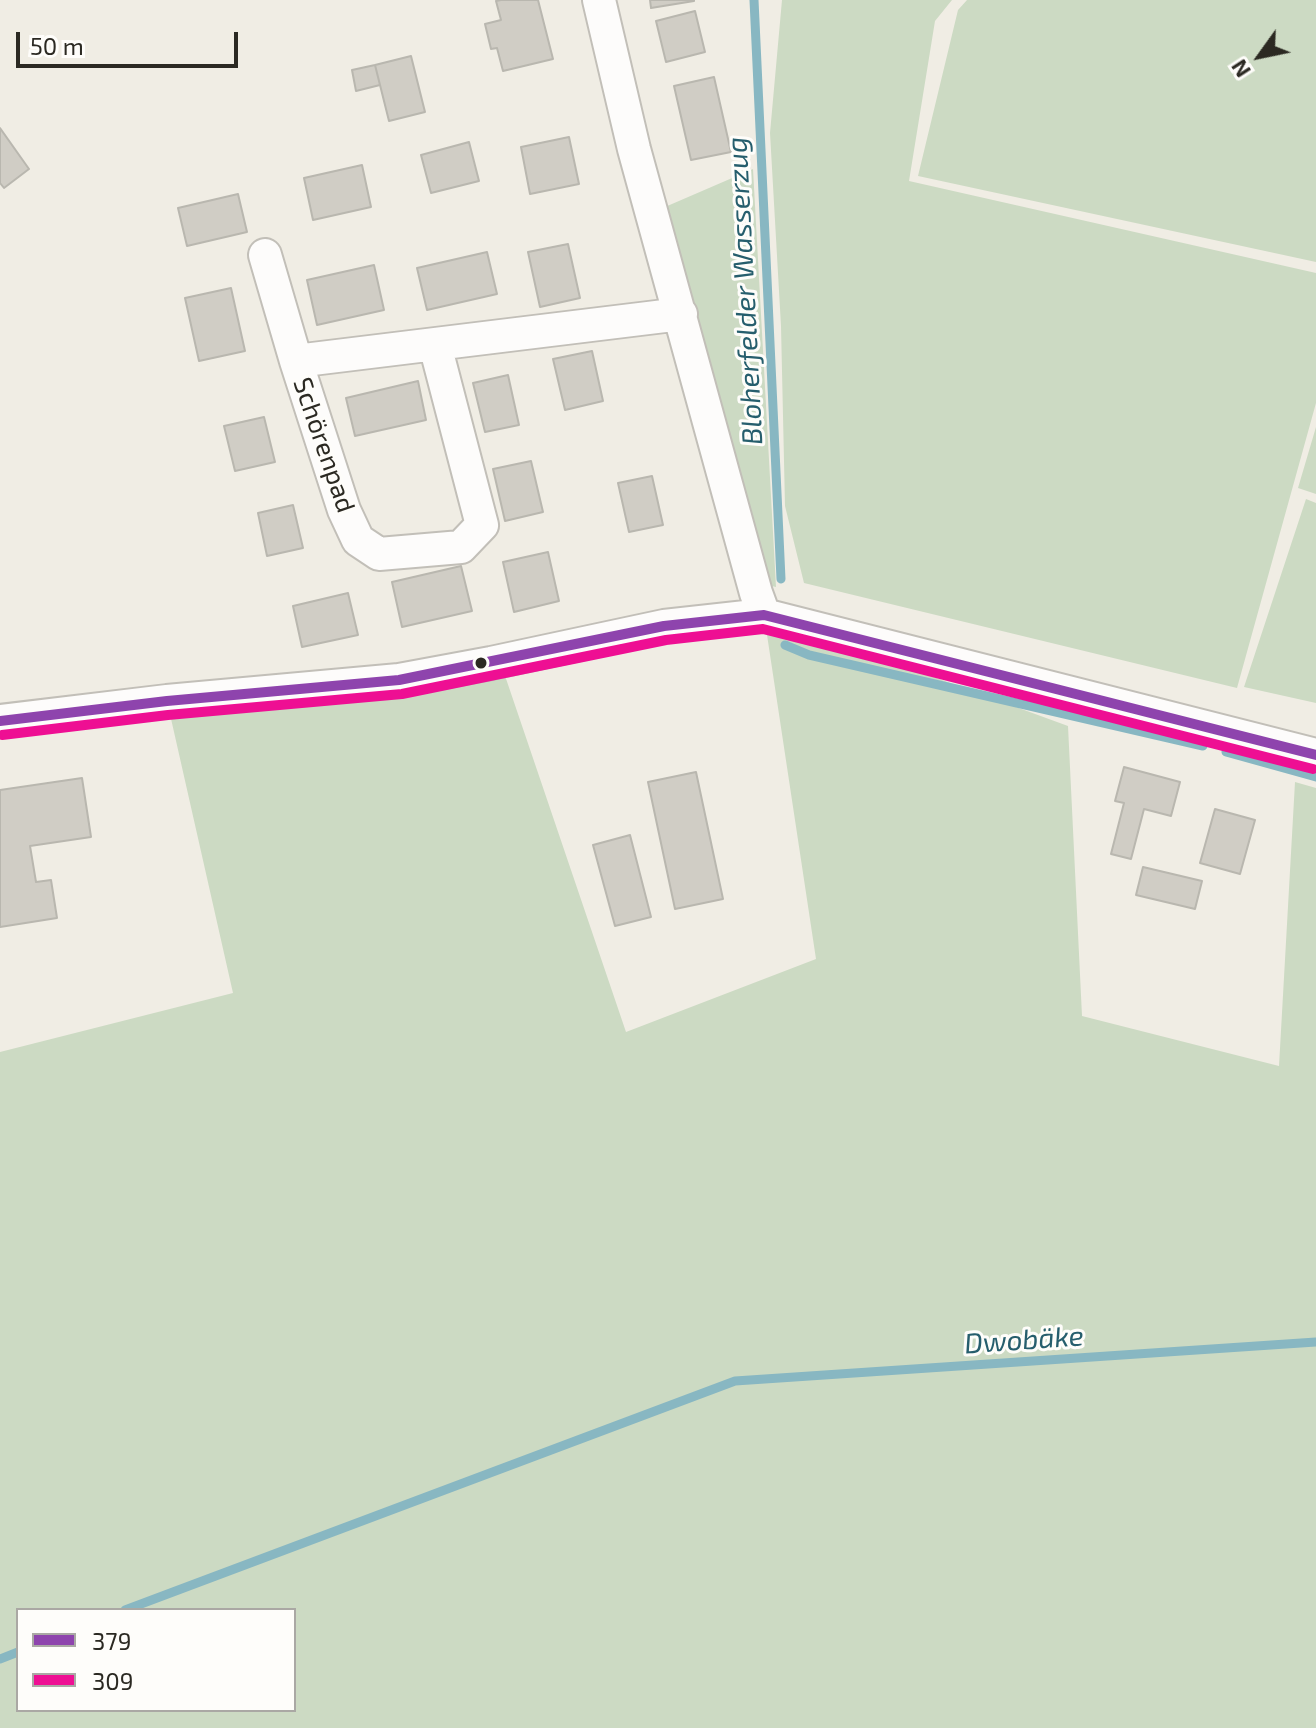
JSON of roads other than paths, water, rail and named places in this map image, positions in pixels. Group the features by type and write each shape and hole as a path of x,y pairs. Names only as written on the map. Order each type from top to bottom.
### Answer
{"street":[{"path":"599,0 634,149 764,615"},
{"name":"Schörenpad","path":"265,255 344,510 358,540 379,554 461,547 482,525 435,345"},
{"name":"Schörenpad","path":"296,361 681,314"},
{"path":"0,721 167,701 399,680 664,626 764,615 1316,755"}],"waterway":[{"name":"Bloherfelder Wasserzug","path":"754,0 781,579"},
{"name":"Bloherfelder Wasserzug","path":"785,645 809,655 1203,746"},
{"name":"Bloherfelder Wasserzug","path":"1226,752 1316,777"},
{"name":"Dwobäke","path":"130,1608 735,1381 1316,1342"},
{"path":"0,1659 16,1653"}]}
